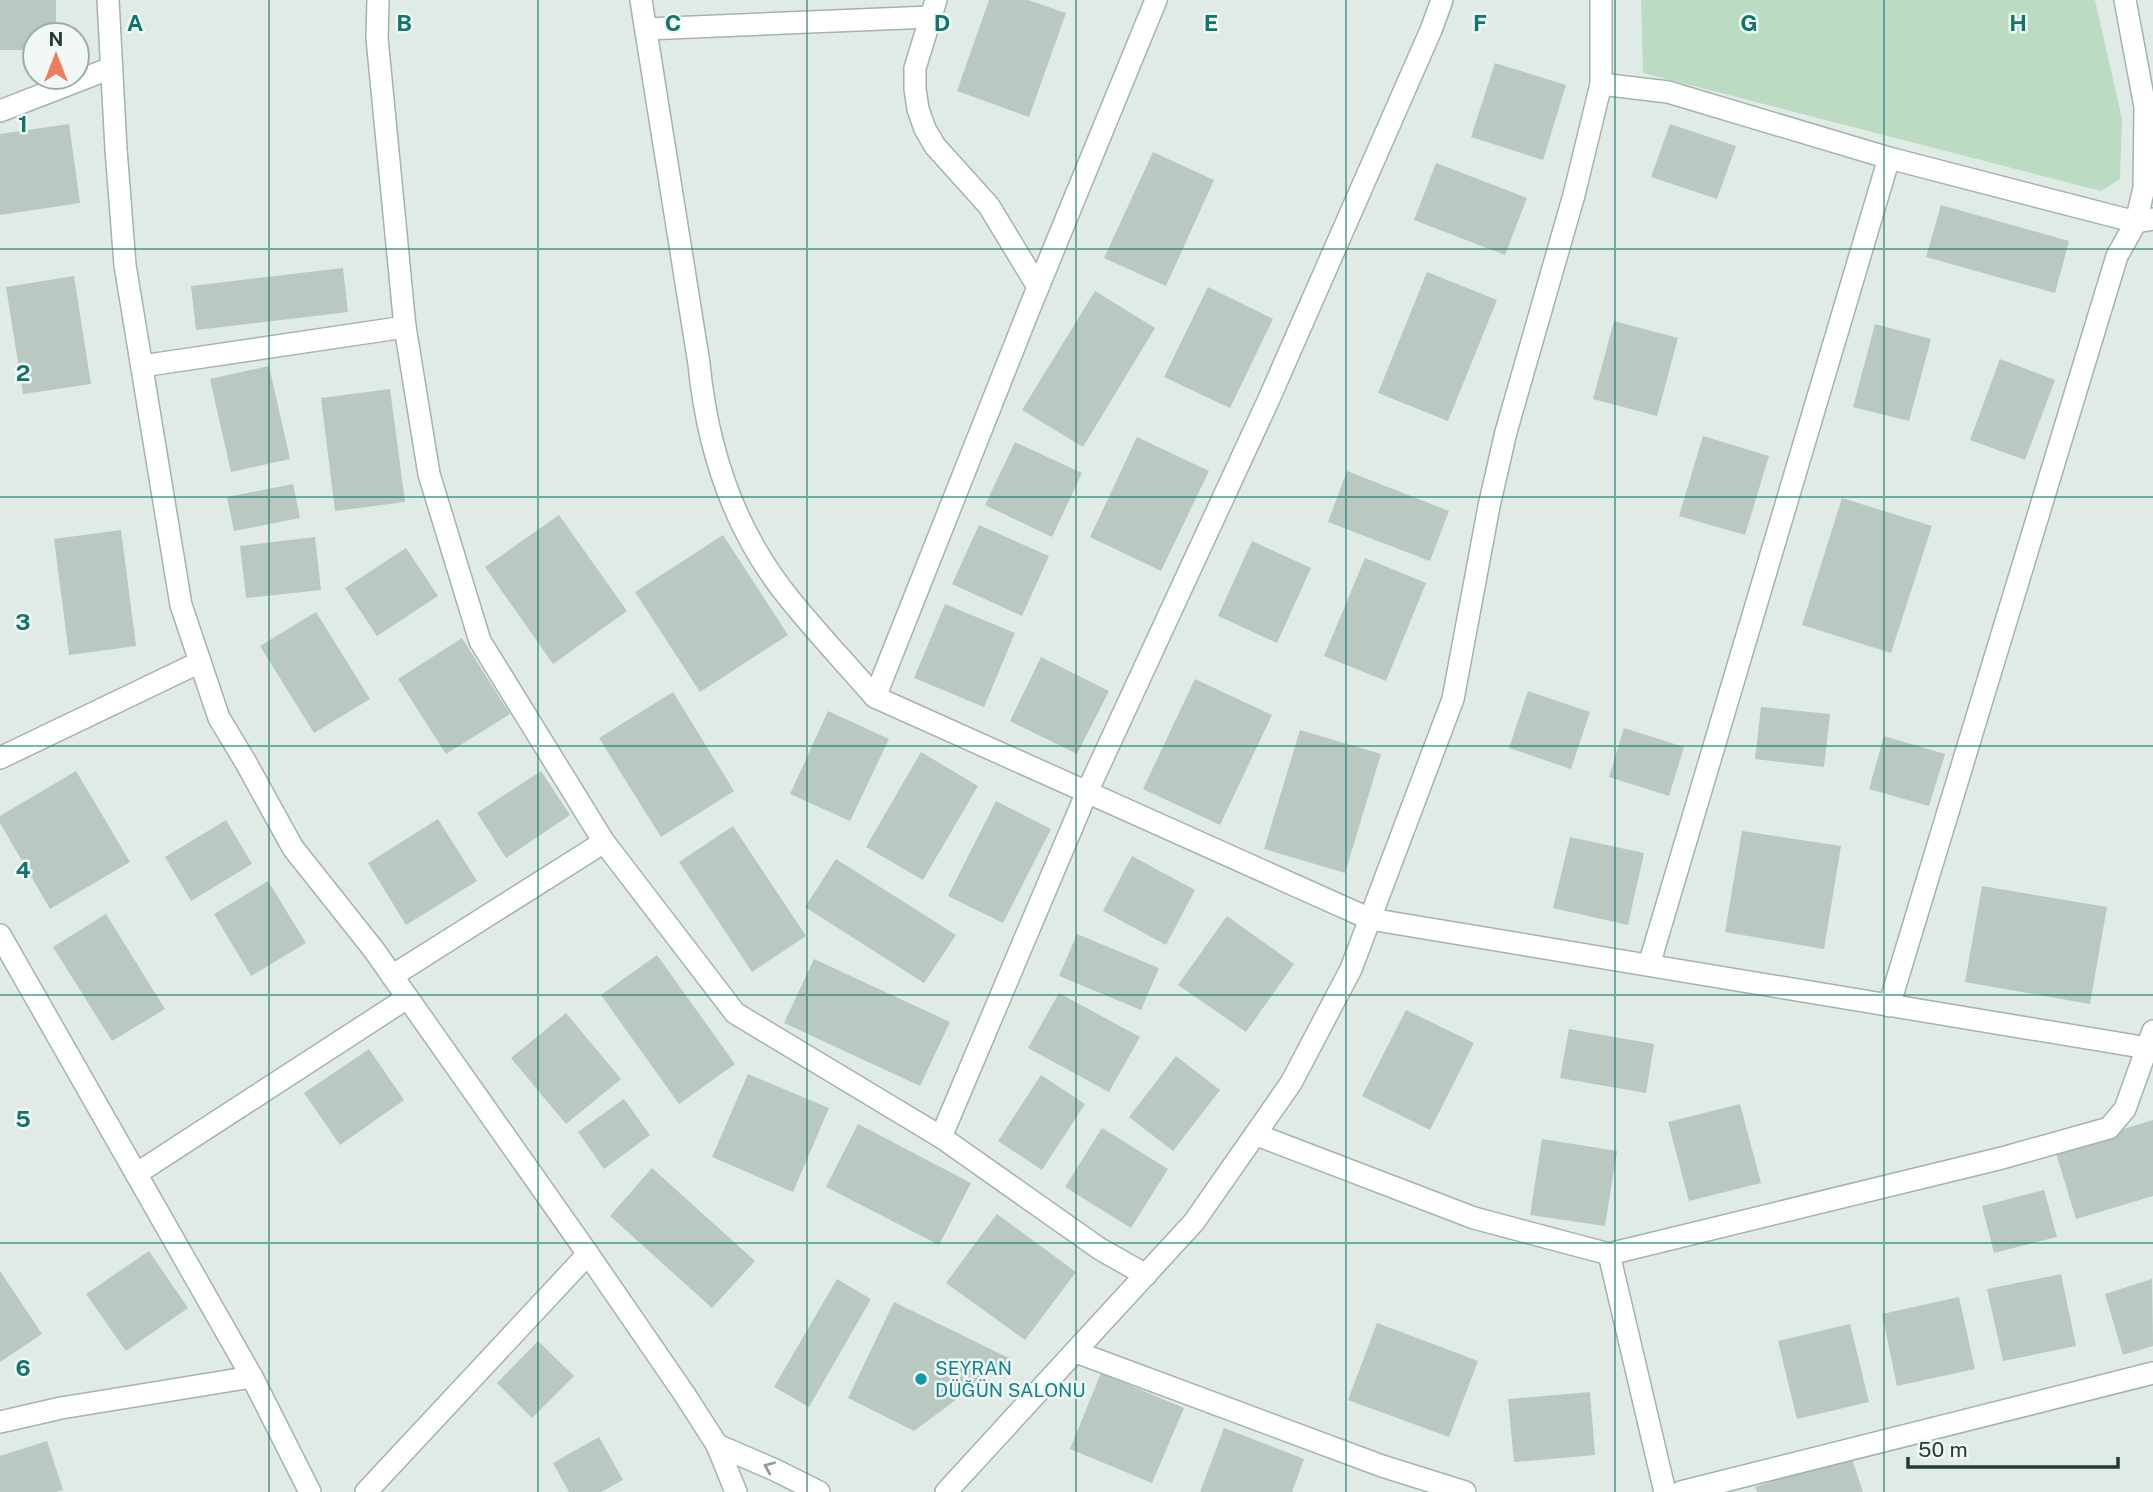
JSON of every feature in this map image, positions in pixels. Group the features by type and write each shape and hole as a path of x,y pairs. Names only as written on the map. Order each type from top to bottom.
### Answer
{"street":[{"path":"108,0 125,265 181,605 219,718 246,761 293,848 392,976 685,1395 717,1446 736,1492"},
{"path":"377,0 377,38 405,327 429,474 480,641 604,842 735,1013 941,1137 1100,1249 1146,1275"},
{"path":"641,0 699,364 702,398 717,464 734,506 761,559 803,615 876,697 1370,919 1889,1006 2151,1043 2124,1109 2109,1128 2002,1158 1609,1254 1475,1218 1256,1135"},
{"path":"876,697 1038,287 1156,0"},
{"path":"941,1137 1087,792 1273,388 1442,0"},
{"path":"946,1492 1194,1222 1291,1083 1345,980 1453,699 1489,506 1506,432 1574,195 1601,84 1601,0"},
{"path":"1889,1006 2117,256 2144,220 2145,107 2125,0"},
{"path":"646,29 931,6 915,68 918,109 925,128 948,162 989,206 1038,287"},
{"path":"0,111 111,68"},
{"path":"1601,84 1668,92 1889,158 2144,220"},
{"path":"1649,965 1889,158"},
{"path":"142,366 405,327"},
{"path":"0,758 200,662"},
{"path":"392,976 604,842"},
{"path":"0,935 252,1377 310,1492"},
{"path":"136,1174 407,998"},
{"path":"366,1492 588,1254"},
{"path":"1609,1254 1665,1492"},
{"path":"1076,1352 1382,1466 1465,1492"},
{"path":"1681,1492 2153,1373"},
{"path":"0,1422 61,1408 252,1377"},
{"path":"717,1446 819,1492"}],"green space":[{"path":"1641,0 2095,0 2122,119 2120,179 2101,191 1643,73"}],"building":[{"path":"0,0 56,0 56,21 21,21 21,50 0,50"},
{"path":"989,0 1028,0 1066,13 1029,117 957,91"},
{"path":"1495,63 1566,85 1543,160 1471,137"},
{"path":"69,124 80,203 0,215 0,134"},
{"path":"1670,124 1736,146 1717,199 1651,177"},
{"path":"1153,152 1214,180 1166,286 1104,258"},
{"path":"1436,163 1527,198 1505,255 1414,220"},
{"path":"1941,205 2069,241 2055,293 1926,257"},
{"path":"343,268 348,312 196,330 191,286"},
{"path":"1427,272 1497,300 1448,421 1378,393"},
{"path":"74,276 91,384 23,394 6,287"},
{"path":"1208,287 1273,319 1230,408 1164,377"},
{"path":"1095,291 1155,328 1083,447 1022,410"},
{"path":"1614,321 1678,338 1657,416 1593,399"},
{"path":"1875,324 1931,339 1909,421 1853,407"},
{"path":"2000,359 2055,380 2025,460 1970,440"},
{"path":"269,366 290,459 231,472 210,379"},
{"path":"390,389 405,502 335,511 321,398"},
{"path":"1703,436 1769,456 1745,535 1679,516"},
{"path":"1137,437 1209,471 1161,571 1090,537"},
{"path":"1015,442 1082,473 1052,537 985,505"},
{"path":"1347,471 1449,511 1430,561 1328,522"},
{"path":"293,484 300,518 234,531 227,497"},
{"path":"1842,498 1932,526 1891,653 1802,625"},
{"path":"559,515 627,611 553,664 485,567"},
{"path":"979,525 1049,556 1022,616 952,584"},
{"path":"121,530 136,646 69,655 54,539"},
{"path":"723,535 788,635 700,692 635,592"},
{"path":"315,537 321,590 246,598 240,546"},
{"path":"1252,541 1311,568 1277,643 1218,616"},
{"path":"406,548 438,596 377,636 345,588"},
{"path":"1365,558 1426,583 1386,681 1324,656"},
{"path":"945,604 1015,633 984,707 914,678"},
{"path":"316,612 370,699 314,733 260,646"},
{"path":"462,638 510,714 446,754 398,679"},
{"path":"1041,657 1109,691 1077,754 1010,721"},
{"path":"1195,679 1272,715 1220,825 1143,789"},
{"path":"1528,691 1590,712 1571,769 1509,748"},
{"path":"673,692 734,791 661,837 599,738"},
{"path":"1761,707 1830,714 1824,767 1755,759"},
{"path":"828,711 889,739 850,821 790,794"},
{"path":"1624,728 1684,747 1669,796 1609,777"},
{"path":"1300,730 1381,754 1345,873 1264,849"},
{"path":"1884,736 1945,754 1929,806 1869,789"},
{"path":"921,752 978,786 923,880 866,847"},
{"path":"76,771 130,862 50,909 0,823 0,816"},
{"path":"541,771 570,815 506,858 477,813"},
{"path":"996,801 1051,829 1003,923 948,896"},
{"path":"438,819 477,881 406,925 368,863"},
{"path":"226,820 252,864 191,901 165,857"},
{"path":"733,826 806,936 752,972 679,862"},
{"path":"1742,831 1841,846 1824,949 1725,932"},
{"path":"1570,837 1644,853 1628,925 1553,908"},
{"path":"1132,856 1195,890 1166,945 1103,911"},
{"path":"836,859 956,935 924,983 805,907"},
{"path":"268,881 306,943 251,976 214,914"},
{"path":"1982,886 2107,907 2090,1004 1965,982"},
{"path":"106,914 165,1009 112,1041 53,947"},
{"path":"1227,916 1294,964 1246,1032 1178,985"},
{"path":"1077,934 1159,968 1141,1010 1059,976"},
{"path":"657,955 735,1064 679,1104 601,995"},
{"path":"814,959 950,1022 920,1086 784,1023"},
{"path":"1059,993 1140,1037 1109,1092 1028,1048"},
{"path":"1406,1010 1474,1043 1430,1130 1362,1096"},
{"path":"566,1013 621,1079 566,1124 511,1058"},
{"path":"1569,1029 1654,1044 1646,1093 1560,1078"},
{"path":"369,1049 404,1100 340,1145 304,1093"},
{"path":"1176,1056 1220,1090 1173,1151 1129,1117"},
{"path":"748,1074 829,1108 793,1192 712,1157"},
{"path":"1041,1075 1085,1104 1042,1170 998,1141"},
{"path":"624,1099 650,1135 604,1169 578,1132"},
{"path":"1740,1104 1761,1183 1689,1201 1668,1122"},
{"path":"2153,1120 2153,1196 2076,1219 2055,1150"},
{"path":"858,1124 971,1183 939,1245 826,1187"},
{"path":"1102,1128 1168,1169 1131,1228 1065,1187"},
{"path":"1542,1139 1617,1151 1605,1226 1530,1215"},
{"path":"652,1168 755,1261 712,1308 610,1216"},
{"path":"2044,1190 2057,1237 1994,1253 1982,1206"},
{"path":"997,1214 1076,1272 1025,1340 946,1283"},
{"path":"149,1251 188,1308 126,1351 86,1294"},
{"path":"0,1271 42,1334 0,1362"},
{"path":"2061,1274 2076,1346 2003,1361 1987,1289"},
{"path":"837,1279 871,1299 809,1407 774,1387"},
{"path":"2152,1279 2153,1346 2123,1355 2105,1294"},
{"path":"1959,1297 1975,1369 1897,1386 1882,1314"},
{"name":"SEYRAN DÜĞÜN SALONU","path":"894,1302 1011,1359 914,1431 848,1398"},
{"path":"1377,1323 1478,1361 1449,1437 1348,1400"},
{"path":"1850,1324 1869,1402 1797,1419 1778,1341"},
{"path":"538,1341 574,1376 532,1418 497,1383"},
{"path":"1101,1373 1184,1408 1152,1483 1070,1449"},
{"path":"1590,1392 1595,1455 1514,1462 1508,1399"},
{"path":"1224,1428 1304,1459 1292,1492 1200,1492"},
{"path":"599,1437 623,1480 601,1492 569,1492 553,1463"},
{"path":"47,1441 63,1490 0,1492 0,1456"},
{"path":"1851,1456 1863,1492 1757,1492 1755,1487"}],"place":[{"name":"SEYRAN DÜĞÜN SALONU","path":"921,1379"}]}
